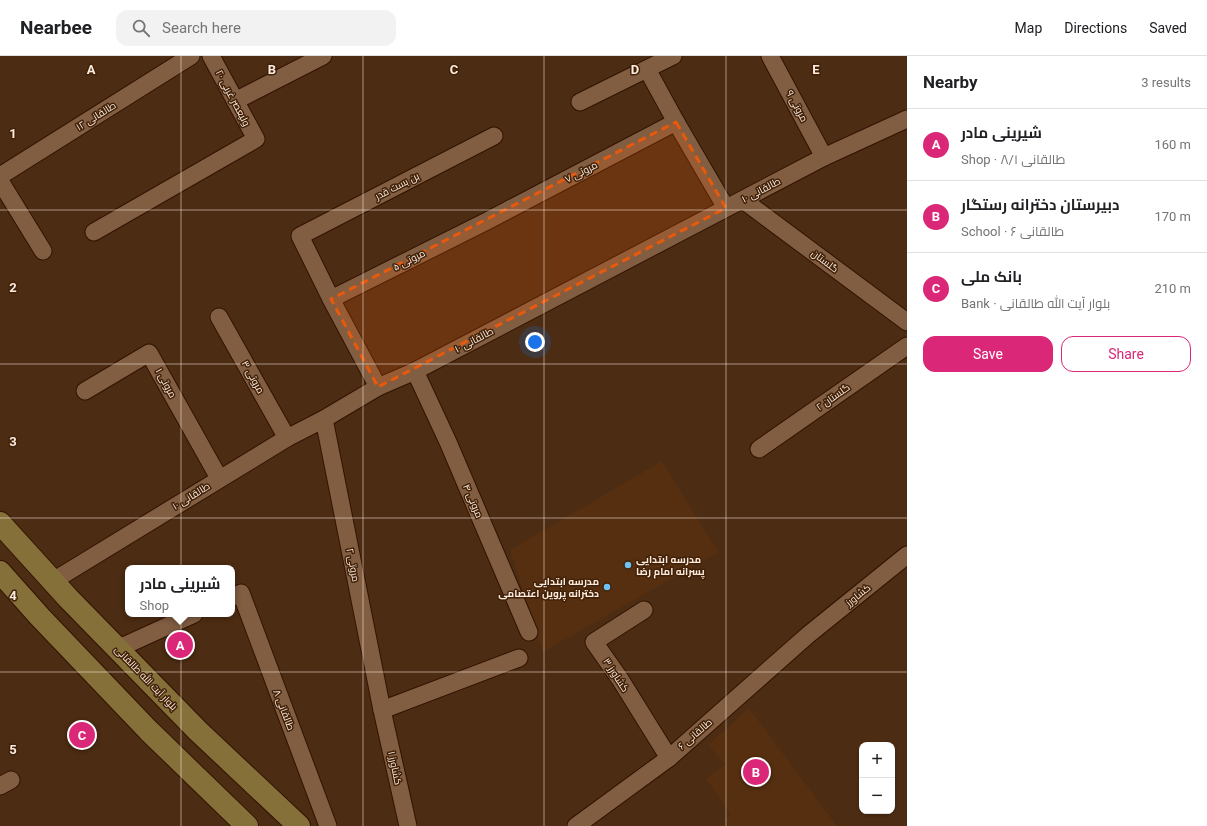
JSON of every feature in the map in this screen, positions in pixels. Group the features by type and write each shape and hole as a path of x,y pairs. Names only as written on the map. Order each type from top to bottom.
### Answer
{"main road":[{"name":"بلوار آیت الله طالقانی","path":"0,523 117,649 198,732 299,826"},
{"path":"0,572 40,617 144,725 247,826"}],"street":[{"name":"طالقانی ۱۲","path":"0,176 191,56"},
{"name":"ولیعصر غربی ۲۰","path":"94,232 256,139 211,56"},
{"path":"235,101 323,56"},
{"path":"580,102 673,56"},
{"name":"مروتی ۹","path":"770,56 824,157"},
{"path":"647,69 726,208"},
{"name":"طالقانی ۱۰","path":"53,581 219,478 378,387 415,371 824,157 907,119"},
{"name":"مروتی ۷","path":"486,221 676,122"},
{"name":"بن بست قدر","path":"331,299 300,236 494,136"},
{"path":"0,181 43,252"},
{"name":"گلستان","path":"743,200 907,322"},
{"name":"مروتی ۵","path":"331,299 486,221"},
{"path":"331,299 378,387"},
{"name":"مروتی ۳","path":"219,317 287,438"},
{"name":"گلستان ۲","path":"759,449 907,346"},
{"name":"مروتی ۱","path":"85,391 149,352 219,478"},
{"name":"مروتی ۴","path":"415,371 448,442 529,632"},
{"name":"مروتی ۲","path":"324,419 382,710"},
{"name":"کشاورز","path":"808,635 907,555"},
{"name":"طالقانی ۸","path":"236,595 328,826"},
{"name":"کشاورز ۳","path":"644,610 594,642 620,679 668,758"},
{"path":"117,649 187,617"},
{"name":"طالقانی ۶","path":"578,826 668,758 808,635"},
{"path":"382,710 519,658"},
{"name":"کشاورز ۱","path":"382,710 408,826"}],"highlighted area":[{"path":"676,122 726,208 378,387 331,299"}],"shaded area":[{"path":"662,461 718,552 543,652 510,550"},
{"path":"749,708 837,826 729,826 724,819 731,814 706,779 725,764 708,745"}],"place":[{"name":"مدرسه ابتدایی پسرانه امام رضا","path":"628,565"},
{"name":"مدرسه ابتدایی دخترانه پروین اعتصامی","path":"607,587"},
{"name":"شیرینی مادر","path":"180,645"},
{"name":"بانک ملی","path":"82,735"},
{"name":"دبیرستان دخترانه رستگار","path":"756,772"}]}
